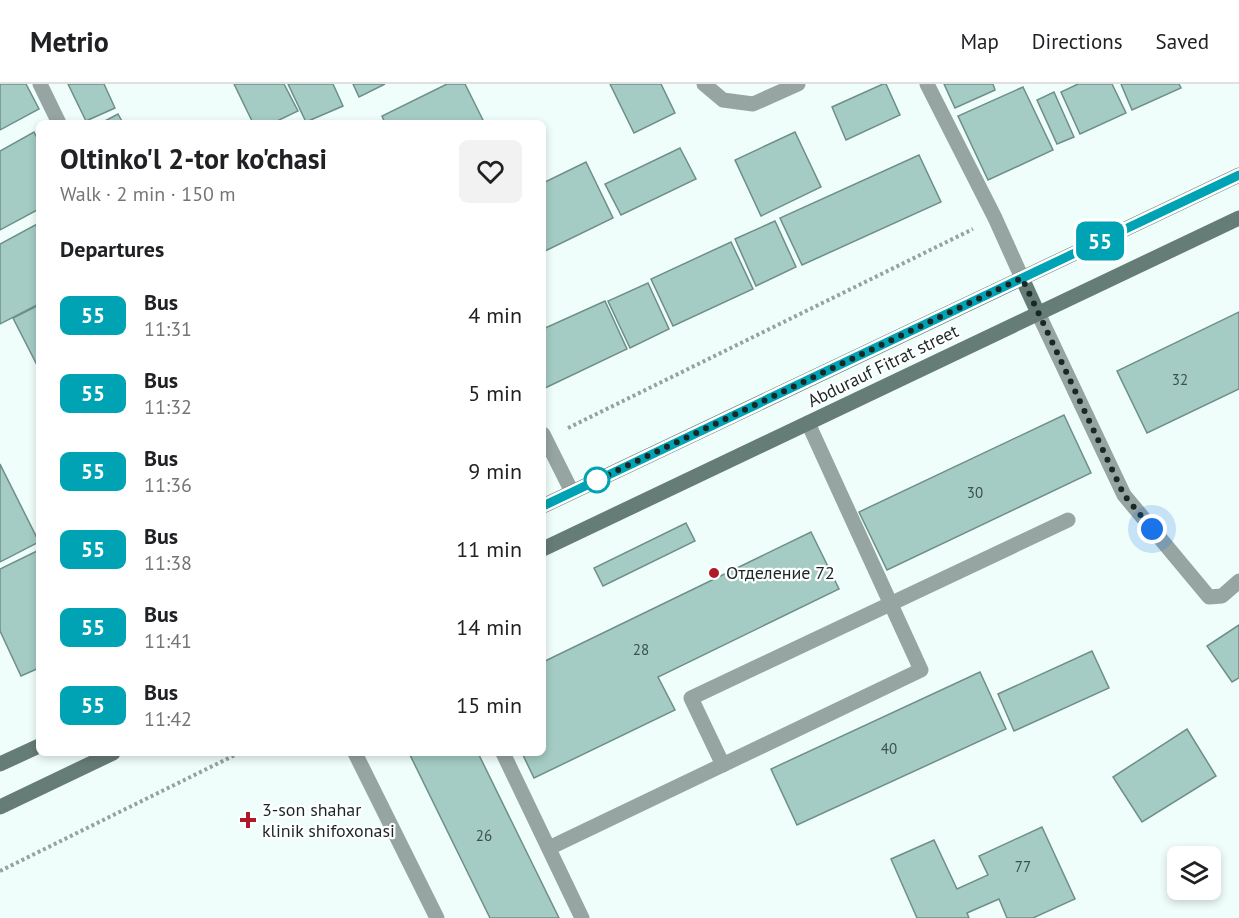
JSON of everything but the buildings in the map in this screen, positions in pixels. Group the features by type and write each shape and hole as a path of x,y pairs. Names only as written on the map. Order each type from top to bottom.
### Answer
{"main road":[{"name":"Abdurauf Fitrat street","path":"546,505 1239,175"},
{"name":"Abdurauf Fitrat street","path":"546,548 1239,218"},
{"path":"1022,278 1038,313"},
{"path":"0,764 36,747"},
{"path":"0,807 107,756"}],"street":[{"path":"40,84 58,120"},
{"path":"704,84 723,100 753,104 798,84"},
{"path":"927,84 995,218 1022,278"},
{"path":"1038,313 1124,495 1209,597 1222,596 1239,581"},
{"path":"549,848 921,670 808,423"},
{"path":"546,441 572,492"},
{"path":"723,765 691,698 1068,520"},
{"path":"356,756 437,918"},
{"path":"504,756 582,918"}],"path":[{"path":"546,436 995,218"},
{"path":"0,872 233,756"}],"bus line":[{"name":"55","path":"546,505 1239,175"}],"place":[{"name":"Отделение 72","path":"714,573"},
{"name":"3-son shahar klinik shifoxonasi","path":"248,820"}],"route":[{"path":"597,480 593,482 1022,278 1124,495 1152,529"}]}
